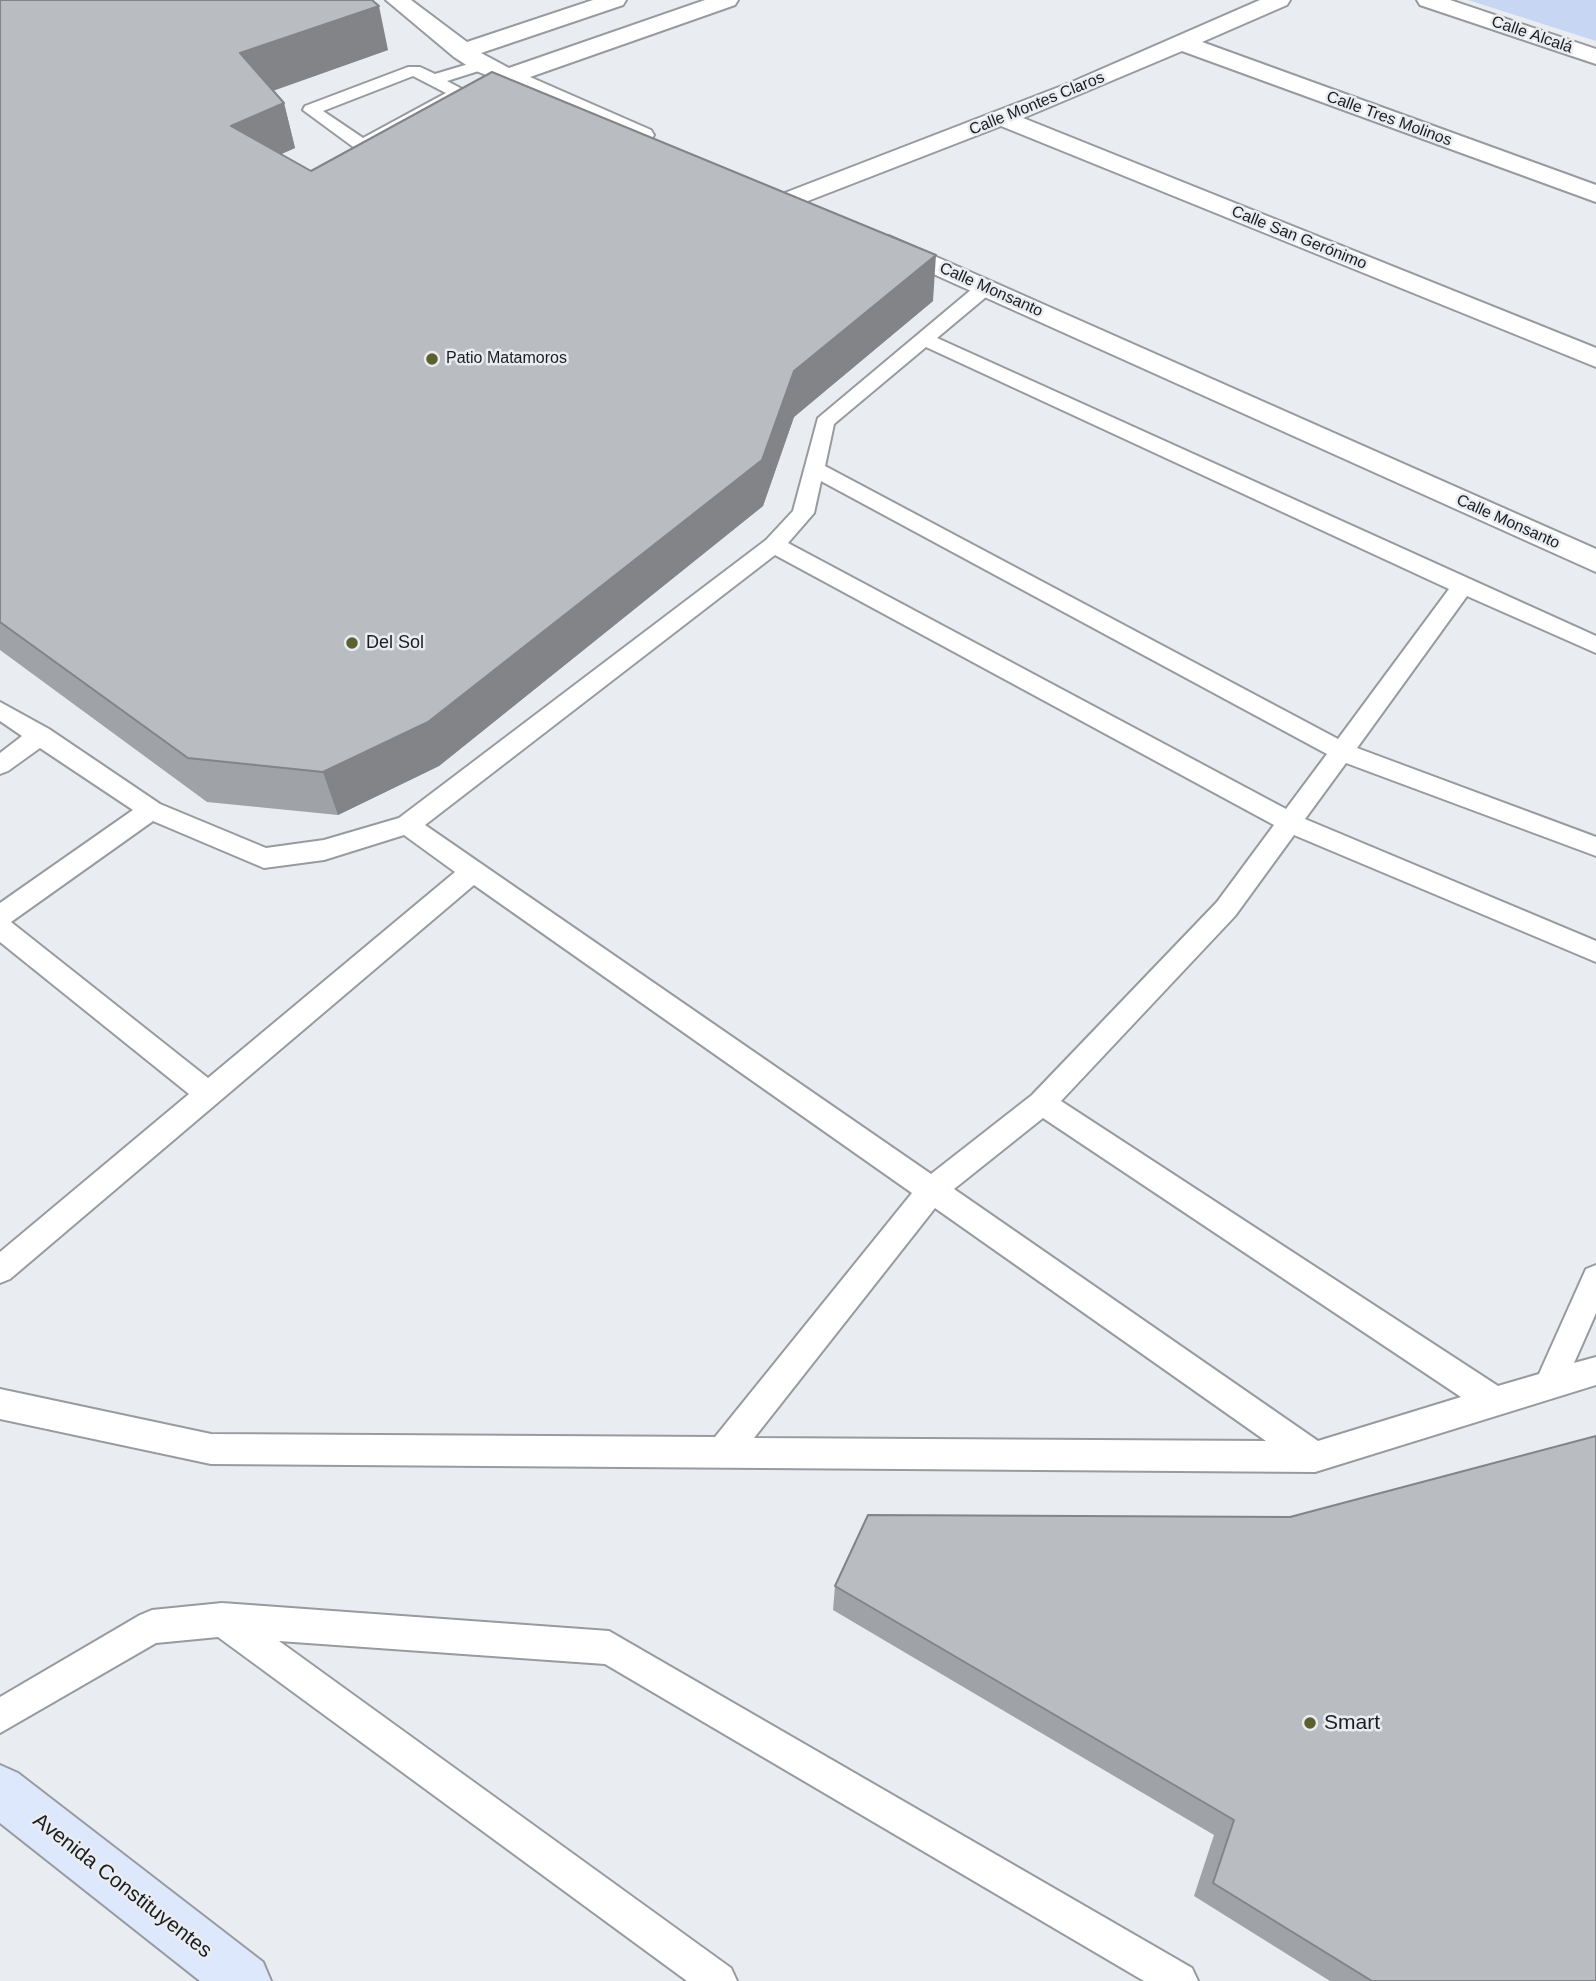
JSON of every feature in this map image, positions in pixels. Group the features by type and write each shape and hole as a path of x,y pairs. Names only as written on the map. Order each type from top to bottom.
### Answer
{"main road":[{"name":"Avenida Constituyentes","path":"0,1791 244,1981"}],"street":[{"path":"397,0 472,59 507,77 667,146"},
{"path":"472,59 615,0"},
{"path":"507,77 727,0"},
{"name":"Calle Montes Claros","path":"827,215 778,193 1002,118 1279,0"},
{"name":"Calle Alcalá","path":"1428,0 1596,57"},
{"name":"Calle Tres Molinos","path":"1183,43 1596,194"},
{"name":"Calle San Gerónimo","path":"1002,118 1596,358"},
{"name":"Calle Monsanto","path":"864,232 1596,561"}],"lane":[{"path":"433,80 472,59"},
{"path":"414,70 433,80 458,93 362,145 311,110 414,70"},
{"path":"0,710 151,810 264,858 324,850 407,825 774,545 803,513 825,422 985,288"},
{"path":"924,340 1596,645"},
{"path":"814,469 1342,752 1596,847"},
{"path":"774,545 1290,823 1596,952"},
{"path":"722,1453 932,1190 1042,1103 1226,909 1462,586"},
{"path":"0,765 41,735"},
{"path":"0,916 151,810"},
{"path":"407,825 1315,1457"},
{"path":"0,1270 473,871"},
{"path":"0,928 208,1094"},
{"path":"1042,1103 1495,1402"},
{"path":"1549,1385 1596,1279"},
{"path":"0,1404 211,1450 1315,1457 1596,1371"},
{"path":"0,1716 152,1628 222,1620 609,1648 1179,1981"},
{"path":"222,1620 718,1981"}],"shaded area":[{"path":"1468,0 1596,0 1596,41"}],"building":[{"name":"Patio Matamoros","path":"0,0 372,0 379,6 240,53 284,103 231,126 311,171 492,72 936,255 794,371 762,460 428,722 323,772 188,758 0,622"},
{"name":"Smart","path":"1596,1436 1596,1981 1372,1981 1213,1883 1234,1820 835,1586 868,1515 1290,1517"}],"place":[{"name":"Patio Matamoros","path":"432,359"},
{"name":"Del Sol","path":"352,643"},
{"name":"Smart","path":"1310,1723"}]}
